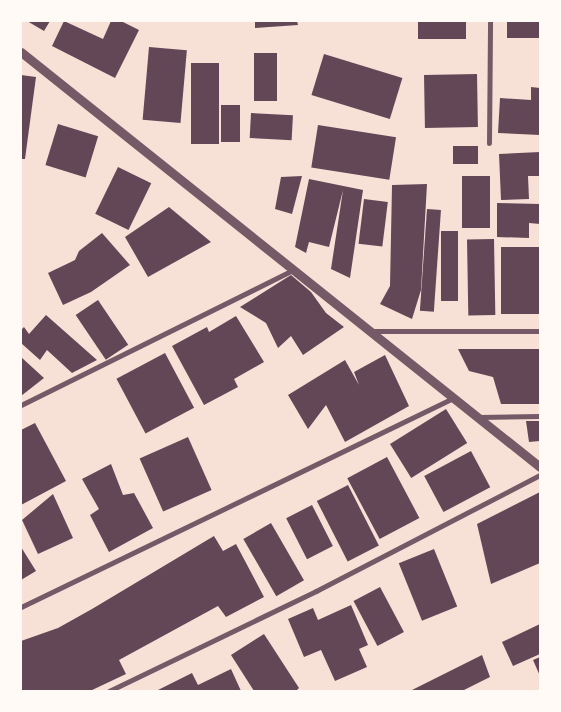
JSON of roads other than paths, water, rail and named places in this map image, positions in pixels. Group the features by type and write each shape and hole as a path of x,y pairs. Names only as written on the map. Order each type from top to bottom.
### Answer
{"street":[{"path":"489,143 490,21"},
{"path":"21,52 540,468"},
{"path":"21,405 293,270"},
{"path":"370,331 540,331"},
{"path":"21,607 453,398"},
{"path":"476,416 540,416"},
{"path":"109,691 316,591 540,474"}]}
